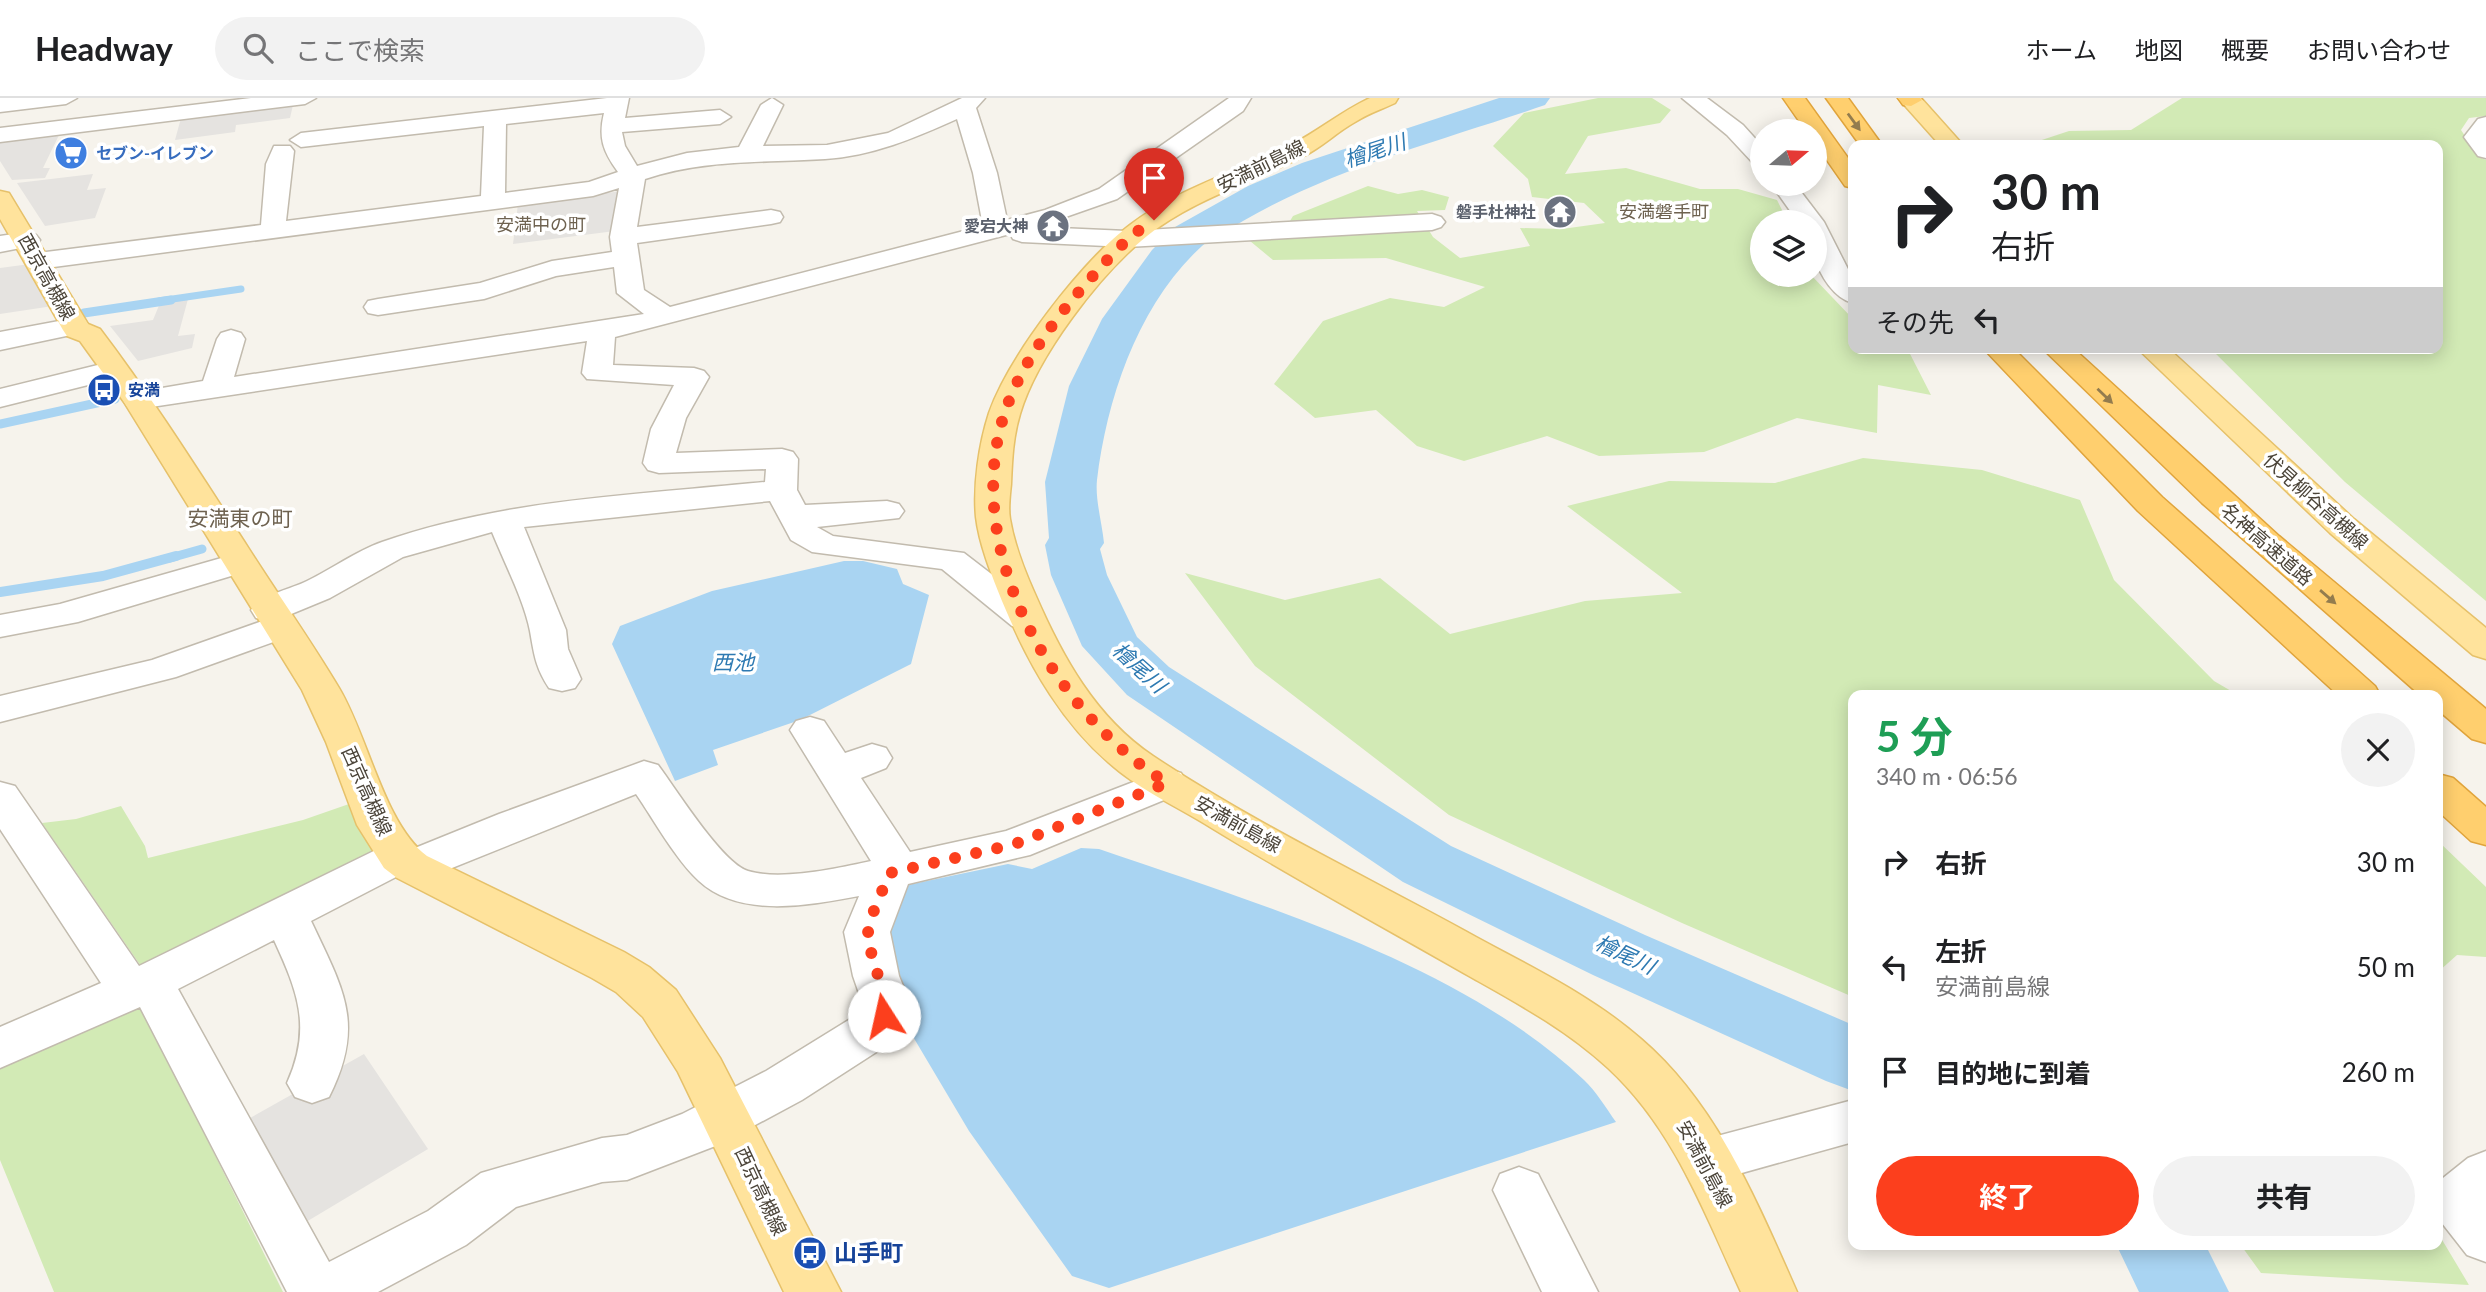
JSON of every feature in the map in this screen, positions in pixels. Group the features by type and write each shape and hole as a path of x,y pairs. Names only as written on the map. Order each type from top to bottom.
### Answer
{"highway":[{"path":"1772,98 1788,119"},
{"path":"1794,98 1848,174"},
{"path":"1837,98 1867,140"},
{"path":"1827,171 1848,199"},
{"path":"1982,354 2131,509 2328,690"},
{"path":"2003,354 2150,503 2356,690"},
{"name":"名神高速道路","path":"2062,354 2176,464 2438,690"},
{"name":"名神高速道路","path":"2443,694 2486,730"},
{"path":"2443,765 2486,804"},
{"path":"2443,792 2486,831"}],"main road":[{"name":"安満前島線","path":"1387,98 1347,117 1301,149 1169,211 1064,309 1028,362 1004,415 996,454 993,518 1025,618 1042,653 1065,688 1098,728 1135,763 1167,783 1589,1023 1656,1087 1683,1120 1706,1161 1769,1292"},
{"path":"1910,99 1947,140"},
{"name":"西京高槻線","path":"13,227 75,326 90,335 126,385 321,690 346,742 378,825 406,862 637,982 663,1009 687,1042 727,1117 788,1247 813,1292"},
{"name":"伏見柳谷高槻線","path":"2157,354 2342,526 2486,647"}],"street":[{"path":"0,105 65,98"},
{"path":"0,135 304,98"},
{"path":"0,398 126,385 216,387 602,331 666,317 1054,215 1108,194 1235,106 1240,98"},
{"path":"1693,98 1735,130 1750,146"},
{"path":"970,102 996,230"},
{"path":"911,107 970,102"},
{"path":"13,227 273,229 593,189 633,177 654,167 676,163 748,153 827,152 884,141 970,102"},
{"path":"748,153 772,105"},
{"path":"615,110 610,140 633,177 623,248 631,293 666,317"},
{"path":"273,229 278,164 297,140 495,118 615,110 720,117"},
{"path":"493,201 495,118"},
{"path":"2486,124 2475,137 2486,151"},
{"path":"378,307 484,291 623,248 771,217"},
{"path":"996,230 1138,239 1432,222"},
{"path":"1827,255 1838,278 1848,289"},
{"path":"0,341 75,326"},
{"path":"602,331 597,373 694,377 681,403 671,415 659,463 782,459 788,503 803,533 824,545 952,560 1025,618"},
{"path":"216,387 231,339"},
{"path":"0,709 163,669 274,619 317,590 391,550 461,528 504,519 788,503 887,510"},
{"path":"504,519 538,642 549,649 562,679"},
{"path":"0,626 65,614 239,563"},
{"path":"324,1292 447,1228 500,1189 524,1180 640,1154 727,1117 878,1026 887,1005 876,976 867,932 894,872 854,765 810,730"},
{"path":"0,1048 140,986 285,914 406,862 644,775 711,867 722,878 749,887 784,888 894,872 1015,844 1167,783"},
{"path":"0,796 140,986 316,1292"},
{"path":"285,914 324,1004 328,1025 323,1064 312,1083"},
{"path":"1706,1161 1848,1122"},
{"path":"2486,1174 2455,1200 2486,1238"},
{"path":"1519,1190 1570,1292"}],"green space":[{"path":"1598,98 1652,98 1671,110 1660,123 1588,136 1565,174 1626,168 1700,189 1738,189 1750,192 1750,196 1777,200 1782,210 1750,210 1750,287 1822,287 1848,314 1848,354 1910,354 1931,395 1878,385 1877,433 1797,418 1704,452 1599,456 1547,436 1464,461 1417,446 1376,410 1315,418 1274,384 1323,321 1390,298 1444,307 1485,287 1386,258 1273,260 1250,241 1282,234 1293,216 1368,186 1398,194 1422,190 1449,197 1445,210 1417,211 1433,237 1460,258 1530,246 1520,228 1562,229 1605,223 1584,203 1532,197 1528,179 1493,146 1524,113"},
{"path":"2182,98 2486,98 2486,116 2469,118 2461,130 2479,157 2486,160 2486,601 2345,482 2216,354 2443,354 2443,140 2042,140 2069,131 2131,130"},
{"path":"1863,458 1982,470 2080,500 2114,580 2214,681 2229,690 1848,690 1848,995 1682,923 1449,815 1255,666 1185,573 1285,600 1380,578 1450,634 1585,601 1682,593 1567,506 1669,481 1775,483"},
{"path":"349,804 379,852 147,975 42,823 76,819 121,806 145,846 148,858 303,820"},
{"path":"2443,846 2486,887 2486,957 2457,955 2443,968"},
{"path":"137,998 283,1292 54,1292 0,1160 0,1061"},
{"path":"2443,1241 2469,1285 2261,1273 2244,1250 2443,1250"}],"shaded area":[{"path":"293,105 290,118 236,125 235,132 175,140 181,118"},
{"path":"60,133 43,168 50,168 45,178 12,180 0,161 0,142"},
{"path":"93,174 87,190 106,188 95,218 45,226 17,183"},
{"path":"622,191 615,231 513,244 518,204"},
{"path":"30,264 53,306 0,314 0,268"},
{"path":"188,299 178,336 195,334 192,348 138,361 110,326 153,320 160,303"},
{"path":"364,1054 428,1149 301,1225 243,1122"}],"water":[{"name":"西池","path":"844,561 863,561 897,569 903,584 929,595 911,664 800,720 713,750 718,765 675,781 612,644 620,626 712,591"},
{"path":"1081,848 1099,849 1289,915 1418,970 1479,1003 1535,1039 1588,1084 1616,1122 1109,1288 1072,1276 969,1131 893,1003 880,942 898,887 1008,864 1032,869"}],"waterway":[{"name":"檜尾川","path":"1533,98 1315,171 1262,194 1189,236 1167,259 1124,319 1093,386 1071,482 1077,543 1072,545 1079,575 1112,646 1148,681 1427,864 1619,955 1848,1057"},
{"path":"159,301 241,289"},
{"path":"84,313 171,300"},
{"path":"0,424 115,399"},
{"path":"170,558 202,549"},
{"path":"0,592 103,576 176,556"},
{"name":"檜尾川","path":"2162,1250 2185,1292"}],"place":[{"name":"セブン-イレブン","path":"71,153"},
{"name":"磐手杜神社","path":"1560,212"},
{"name":"愛宕大神","path":"1053,226"},
{"name":"安満","path":"104,390"},
{"name":"山手町","path":"810,1253"}],"district":[{"name":"安満磐手町","path":"1664,212"},
{"name":"安満中の町","path":"541,225"},
{"name":"安満東の町","path":"240,519"}],"route":[{"path":"884,1016 887,1005 876,976 867,932 890,873 1015,844 1167,783 1135,763 1098,728 1065,688 1042,653 1012,583 993,518 992,495 996,454 1004,415 1028,362 1064,309 1107,260 1127,239 1154,220"}]}
